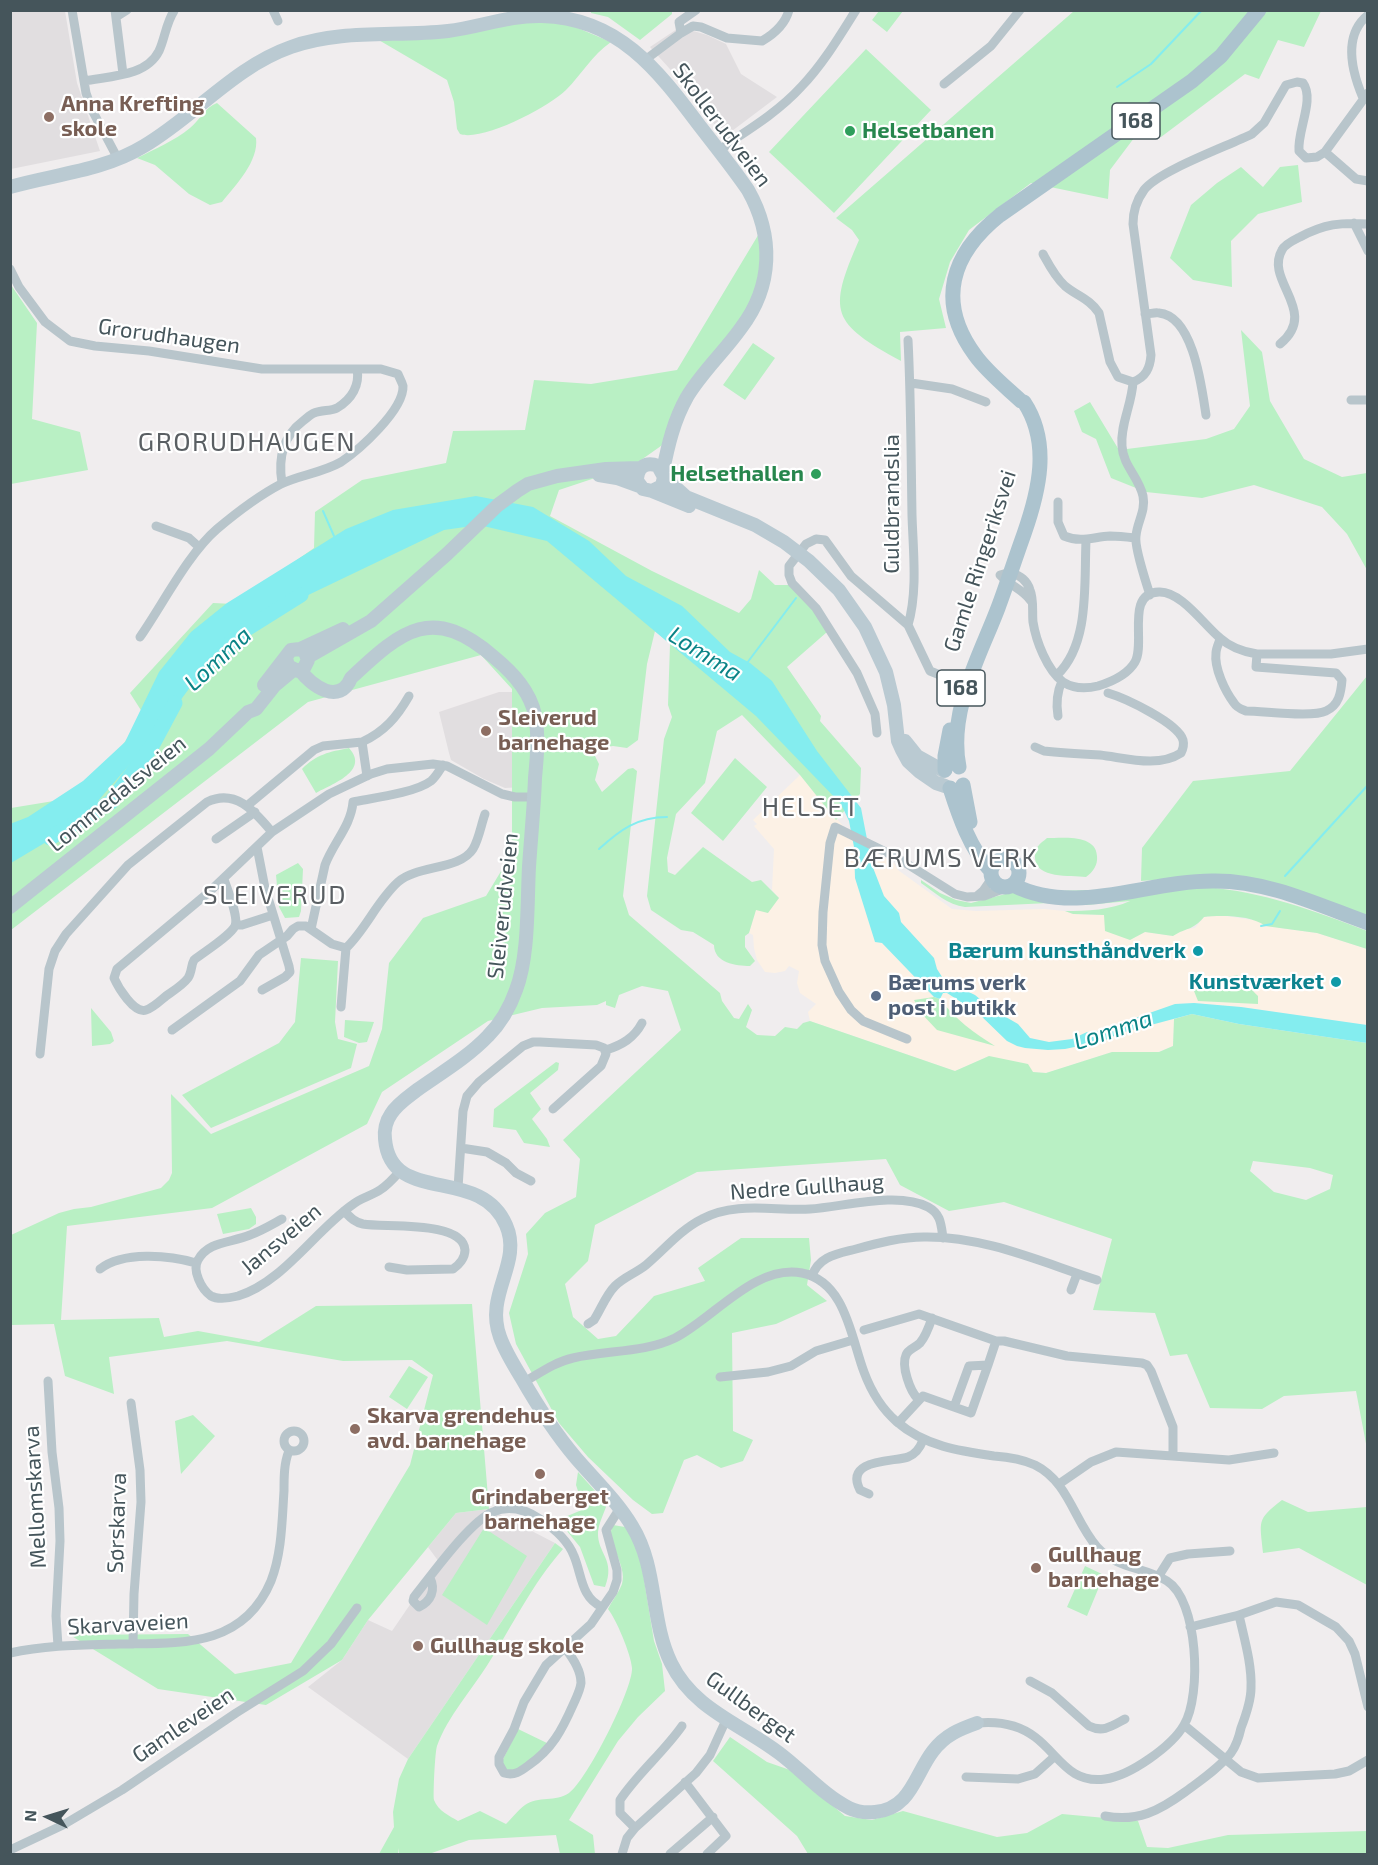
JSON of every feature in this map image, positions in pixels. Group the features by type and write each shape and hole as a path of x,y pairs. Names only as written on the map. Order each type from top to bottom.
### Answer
{"main road":[{"name":"Gamle Ringeriksvei","path":"951,778 959,713 1006,577 1034,466 1032,432 1020,405 1021,401 976,357 958,327 953,294 956,270 965,251 978,233 1000,215 1192,81 1221,56 1259,10"},
{"name":"168","path":"951,778 969,837 985,864 993,870 995,884 1001,887 1010,886 1047,897 1074,899 1179,883 1232,881 1281,891 1368,923"},
{"name":"168","path":"993,870 1010,859 1024,876 1038,887 1055,893 1086,897"},
{"path":"1010,886 1019,877 1018,867"}],"street":[{"path":"72,10 84,81 92,110 118,159"},
{"path":"123,74 116,14 127,10"},
{"path":"273,10 278,21"},
{"name":"Skollerudveien","path":"681,33 679,22 696,10"},
{"name":"Skollerudveien","path":"645,60 693,26 727,38 762,42 780,27 787,18 789,10"},
{"path":"720,152 727,144 780,107 800,88 828,54 856,10"},
{"path":"944,84 991,46 1020,10"},
{"path":"84,81 140,70 153,60 174,11"},
{"name":"Skollerudveien","path":"10,187 93,168 118,159 167,131 251,67 288,48 320,38 450,31 505,15 570,19 615,36 645,60 673,91 748,190 762,218 767,256 761,295 751,315 695,385 681,408 668,441 664,474"},
{"path":"1043,254 1057,278 1067,288 1088,300 1099,313 1114,372 1125,381 1133,382 1141,379 1150,365 1151,355 1133,224 1133,212 1137,201 1146,188 1160,176 1252,134 1264,123 1286,85 1297,82 1303,83 1308,92 1299,134 1299,151 1302,156 1312,158 1325,152 1365,96 1355,79 1351,57 1353,39 1359,21 1368,15"},
{"path":"1325,152 1356,179 1368,181"},
{"path":"1280,344 1288,338 1294,328 1295,310 1280,272 1279,260 1282,250 1290,242 1314,230 1334,224 1368,224"},
{"path":"1354,224 1368,251"},
{"name":"Grorudhaugen","path":"10,268 45,322 70,341 262,369 381,369 398,374 403,385 401,398 391,417 340,462 318,472 282,483 248,505 216,530 199,547 140,637"},
{"path":"1145,314 1167,315 1186,335 1197,359 1206,415"},
{"name":"Guldbrandslia","path":"908,625 912,612 913,566 909,340"},
{"path":"282,483 279,467 282,448 297,426 314,413 336,408 353,394 359,381 357,369"},
{"path":"1133,382 1129,409 1122,429 1121,444 1124,459 1141,484 1144,499 1144,510 1135,538 1150,595"},
{"path":"911,383 952,389 986,402"},
{"path":"1351,400 1368,400"},
{"name":"Skollerudveien","path":"644,466 668,441"},
{"path":"644,466 637,477 646,489"},
{"path":"582,472 658,466 679,491 694,501 746,521 798,552 839,590 865,627 886,672 897,726 908,746 916,756 951,778"},
{"path":"582,472 617,478 729,523 773,537"},
{"name":"Lommedalsveien","path":"10,907 209,749 248,712 256,709 275,685 299,661 372,621 498,505 517,491 544,479 582,472"},
{"path":"646,489 662,486 664,474"},
{"path":"1058,502 1058,522 1061,532 1072,540 1086,541 1109,536 1135,538"},
{"path":"156,526 189,538 199,547"},
{"name":"Guldbrandslia","path":"798,552 806,544 816,539 825,540 851,576 908,625 930,670 940,675"},
{"path":"1058,716 1056,705 1059,678 1078,641 1086,541"},
{"path":"798,552 789,566 792,583 816,609 856,674 875,714 878,733"},
{"path":"1006,577 1026,593 1031,601 1036,637 1049,664 1059,678 1081,688 1093,687 1124,674 1131,668 1139,652 1138,615 1140,606 1150,595 1162,592 1170,594 1190,609 1220,639 1237,648 1257,654 1331,654 1368,649"},
{"name":"Sleiverudveien","path":"299,661 310,683 326,691 341,689 348,685 351,678 395,639 427,627 448,629 477,643 515,677 533,708 537,736 520,979 507,1012 488,1036 392,1112 388,1120 385,1139 389,1155 400,1171"},
{"path":"1220,639 1216,664 1223,684 1238,708 1246,711 1324,712 1336,703 1341,694 1342,680 1336,673 1256,667 1257,654"},
{"path":"1035,747 1044,751 1102,755 1128,760 1172,759 1181,753 1184,745 1182,737 1172,727 1137,704 1108,693"},
{"path":"216,838 251,809 314,750 338,743 362,742 373,737 391,723 409,696"},
{"path":"362,742 367,776"},
{"path":"224,879 236,925 194,960 188,978 148,1010 142,1011 132,1004 114,978 117,969 224,879 272,832 329,794 387,769 415,765 443,765 502,794 534,797"},
{"path":"311,929 325,865 350,819 353,802 383,797 422,786 432,780 443,765"},
{"path":"40,1054 49,969 55,951 66,934 128,865 207,802 223,797 237,799 251,809 272,832"},
{"path":"341,1008 346,948 386,895 403,878 452,863 468,854 473,849 485,814"},
{"path":"907,1039 863,1021 851,1010 839,992 825,961 822,945 824,912 830,843 835,827 908,865 944,889 961,896 993,894 1010,886"},
{"path":"257,847 265,888 290,972 262,990"},
{"path":"977,896 983,891 993,870"},
{"path":"236,925 243,926 273,915"},
{"path":"172,1030 240,981 260,954 298,926 311,929 332,944 346,948"},
{"path":"458,1188 463,1111 467,1096 479,1082 523,1046 540,1041 596,1045 606,1050 628,1041 642,1023"},
{"path":"553,1109 601,1066 605,1060 606,1050"},
{"path":"461,1148 487,1152 531,1181"},
{"path":"400,1171 423,1182 458,1188 476,1194 499,1211 509,1233 509,1259 497,1296 495,1318 503,1346 524,1382 564,1360 650,1346 673,1339 767,1276 792,1272 812,1276 831,1290 838,1300 876,1398 898,1423 923,1440 963,1451 1021,1460 1045,1471 1059,1484 1088,1537 1101,1551 1119,1564 1168,1582 1182,1597 1190,1627 1195,1690 1192,1705 1184,1725 1161,1749 1126,1772 1110,1778 1095,1779 1075,1774 1033,1736 1016,1726 999,1722 977,1723"},
{"name":"Jansveien","path":"282,1219 249,1236 212,1245 202,1252 196,1263 196,1272 202,1287 212,1296 225,1298 238,1296 271,1278 344,1211 379,1190 400,1171"},
{"name":"Nedre Gullhaug","path":"588,1324 594,1320 616,1284 644,1267 701,1219 725,1211 756,1208 810,1209 882,1201 914,1203 926,1206 936,1213 941,1221 943,1238"},
{"path":"344,1211 360,1223 449,1232 457,1236 465,1250 459,1265 453,1269 407,1270 390,1267"},
{"path":"812,1276 818,1263 832,1256 896,1239 924,1237 987,1245 1097,1280"},
{"path":"100,1269 115,1260 133,1258 173,1257 196,1263"},
{"path":"1071,1290 1077,1274"},
{"path":"864,1330 915,1314 996,1341 1067,1356 1147,1365 1173,1427 1173,1454"},
{"path":"918,1399 912,1391 904,1363 905,1356 921,1342 932,1318"},
{"path":"720,1377 768,1372 791,1366 816,1351 853,1340"},
{"path":"898,1423 923,1396 971,1413 996,1341"},
{"path":"954,1407 969,1366 988,1365"},
{"name":"Mellomskarva","path":"48,1381 52,1452 59,1508 60,1541 56,1616 58,1646"},
{"name":"Gullberget","path":"524,1382 558,1436 620,1508 640,1539 647,1560 661,1633 673,1667 698,1698 726,1720 774,1749 844,1805 864,1813 885,1810 901,1801 915,1786 929,1756 942,1742 961,1728 977,1723"},
{"name":"Sørskarva","path":"131,1403 140,1470 141,1502 134,1594 133,1644"},
{"path":"869,1494 860,1490 858,1485 859,1474 863,1469 883,1460 905,1458 914,1454 923,1440"},
{"name":"Skarvaveien","path":"10,1653 58,1646 199,1641 220,1634 240,1621 260,1603 271,1580 280,1543 285,1464 289,1451"},
{"path":"1059,1484 1091,1462 1109,1453 1125,1451 1229,1460 1274,1453"},
{"path":"430,1578 478,1521 493,1511 514,1508 537,1517 563,1538 574,1557 586,1593 595,1604 602,1607"},
{"path":"566,1649 580,1674 581,1683 562,1730 550,1748 541,1756 518,1773 510,1775 504,1773 499,1764 499,1757 514,1729 524,1702 546,1665 591,1624 613,1592 617,1580 615,1562 606,1530 620,1508"},
{"path":"1158,1577 1170,1558 1188,1554 1230,1551"},
{"path":"1190,1627 1239,1615 1275,1602 1287,1602 1314,1613 1336,1627 1349,1641 1355,1654 1368,1707"},
{"name":"Gamleveien","path":"10,1850 63,1825 122,1790 303,1671 331,1644 357,1608"},
{"path":"1105,1816 1121,1819 1136,1817 1164,1807 1225,1760 1237,1742 1251,1689 1251,1675 1239,1615"},
{"path":"1030,1681 1052,1693 1095,1729 1106,1729 1125,1719"},
{"path":"622,1854 627,1839 635,1828 696,1773 710,1755 726,1720"},
{"path":"1184,1725 1225,1760 1248,1775 1268,1778 1349,1771 1368,1760"},
{"path":"635,1828 620,1813 620,1800 648,1764 667,1748 682,1726"},
{"path":"966,1777 1018,1779 1035,1774 1054,1757"},
{"path":"686,1782 726,1836 724,1841 707,1854"},
{"path":"670,1854 713,1817"}],"shaded area":[{"name":"Anna Krefting skole","path":"11,10 65,11 77,83 100,151 11,169"},
{"path":"680,27 707,35 726,44 741,74 777,97 724,137 688,89 650,47"},
{"path":"499,692 518,692 522,787 505,788 451,760 439,712"},
{"name":"BÆRUMS VERK","path":"800,775 843,826 843,835 894,863 898,870 952,909 976,911 1044,909 1073,914 1105,915 1130,940 1145,932 1173,936 1182,930 1195,928 1204,917 1219,915 1259,921 1265,926 1317,933 1367,949 1367,1025 1241,1007 1194,1003 1175,1004 1173,1046 1158,1052 1112,1052 1046,1073 1033,1072 989,1056 955,1071 810,1021 808,1012 816,1004 800,993 797,983 799,971 789,966 785,971 765,972 757,960 753,935 749,933 756,909 779,898 772,890 774,849 754,826 757,824 753,820"},
{"name":"Gullhaug skole","path":"489,1509 555,1543 408,1759 308,1687 342,1660 368,1620 392,1631 439,1562 428,1547 456,1513"}],"green space":[{"path":"591,11 672,11 672,14 640,40 608,17 591,13"},
{"path":"879,11 903,11 887,32 872,20"},
{"path":"1074,11 1321,11 1304,47 1278,40 1259,79 1245,74 1161,137 1137,134 1110,170 1108,199 1031,183 969,230 950,262 939,299 946,328 900,332 901,361 861,336 849,325 842,314 840,300 842,284 859,240 852,230 836,218"},
{"path":"542,21 573,26 611,42 598,53 566,90 545,105 499,128 470,135 460,134 457,129 454,102 447,80 377,39"},
{"name":"Helsetbanen","path":"866,49 931,110 834,213 769,152"},
{"path":"217,103 256,138 256,147 250,164 234,188 222,202 210,205 189,194 155,165 137,158 184,133 209,107"},
{"path":"1298,165 1302,202 1258,214 1231,241 1232,287 1193,280 1170,258 1191,205 1217,183 1241,167 1263,187 1280,167"},
{"path":"760,232 767,267 751,315 681,408 668,441 634,465 559,490 550,516 652,571 739,613 751,599 759,570 775,585 791,585 813,610 827,632 787,667 821,716 820,721 861,768 860,794 836,820 800,775 742,715 717,731 705,783 676,814 667,858 668,872 675,875 703,847 752,882 761,880 779,898 768,913 756,910 749,933 745,936 745,947 755,961 750,966 722,960 715,951 714,945 693,932 681,930 651,910 647,896 664,739 672,717 668,705 670,644 655,631 647,664 638,740 627,748 613,746 598,748 594,754 599,764 595,780 602,792 628,769 633,768 637,771 623,896 629,915 720,993 722,1001 734,1018 739,1019 748,1004 752,1010 746,1027 757,1035 775,1036 785,1027 797,1029 803,1023 810,1021 955,1071 989,1056 1028,1064 1033,1072 1046,1073 1112,1052 1159,1052 1173,1046 1174,1019 1192,1014 1239,1024 1367,1043 1367,1449 1356,1391 1284,1396 1262,1409 1210,1408 1187,1354 1170,1356 1155,1313 1093,1310 1112,1239 1004,1202 949,1211 900,1185 886,1159 697,1172 595,1225 588,1261 565,1284 573,1317 598,1339 616,1336 654,1296 705,1281 698,1268 741,1238 809,1238 811,1260 807,1285 827,1301 776,1324 732,1333 733,1431 753,1440 743,1461 721,1468 697,1455 684,1460 663,1513 652,1514 633,1500 588,1457 559,1423 516,1344 509,1313 528,1254 526,1234 545,1213 576,1197 580,1159 563,1140 681,1030 668,991 642,986 619,995 615,1008 606,1005 606,1001 597,1005 542,1008 488,1021 382,1092 367,1124 212,1208 67,1226 61,1320 159,1318 164,1337 198,1331 259,1342 316,1306 472,1304 489,1509 456,1513 368,1620 342,1660 266,1705 158,1689 70,1635 188,1634 235,1674 291,1663 410,1465 433,1375 412,1360 343,1361 227,1341 109,1357 114,1394 65,1376 54,1324 11,1325 11,1235 59,1213 161,1188 172,1173 171,1094 211,1134 369,1066 382,1029 389,963 423,918 486,896 512,853 512,689 481,655 308,702 11,930 11,808 72,798 119,750 144,715 130,693 213,603 234,604 314,548 315,512 362,480 446,463 453,431 525,430 534,380 591,384 677,370","holes":["1253,1161 1310,1168 1333,1175 1330,1189 1306,1200 1274,1192 1250,1171"]},
{"path":"11,285 37,323 32,419 80,432 88,470 11,484"},
{"path":"1241,330 1262,352 1270,401 1304,459 1342,477 1367,473 1367,570 1347,534 1322,507 1254,485 1202,498 1146,492 1111,478 1096,439 1082,432 1074,411 1090,402 1119,450 1206,439 1234,429 1250,406"},
{"path":"753,343 775,358 745,400 723,385"},
{"path":"1367,676 1367,920 1206,876 1141,881 1142,848 1193,781 1290,771"},
{"path":"349,748 355,763 352,770 339,781 316,793 302,769 324,754"},
{"path":"735,758 767,787 723,841 691,813"},
{"path":"1047,838 1078,839 1091,844 1097,856 1093,871 1086,877 1055,875 1041,870 1037,865 1035,851"},
{"path":"298,863 303,869 301,911 299,917 285,918 279,907 276,875"},
{"path":"921,880 940,893 971,903 1013,892 1205,887 1227,889 1288,903 1367,931 1367,949 1317,933 1265,926 1252,920 1227,916 1204,917 1193,927 1173,936 1145,932 1130,940 1105,931 1104,915 1073,914 1065,911 1107,908 1130,901 1086,905 1049,903 965,907 942,898 921,883"},
{"path":"301,958 338,961 335,1022 338,1039 357,1044 351,1068 211,1128 182,1095 279,1043 295,1022"},
{"path":"1237,975 1258,996 1258,1004 1198,1001 1192,986"},
{"path":"934,997 940,999 965,1025 995,1046 937,1030 921,1013 914,1000"},
{"path":"91,1008 111,1032 114,1041 110,1044 92,1046"},
{"path":"345,1020 374,1022 367,1042 359,1043 344,1037"},
{"path":"556,1062 559,1063 558,1070 530,1093 541,1109 532,1119 547,1139 550,1147 524,1143 516,1130 493,1127 494,1109"},
{"path":"251,1208 256,1217 256,1224 249,1229 223,1234 217,1214"},
{"path":"409,1366 428,1377 407,1409 389,1397"},
{"path":"193,1415 215,1436 181,1474 175,1421"},
{"path":"578,1472 607,1504 598,1532 598,1540 608,1570 605,1587 594,1585 580,1547 558,1520 584,1509 576,1485"},
{"path":"1282,1500 1308,1512 1367,1507 1367,1585 1299,1548 1263,1553 1262,1522 1268,1512"},
{"path":"613,1525 625,1527 631,1535 641,1561 654,1641 662,1664 665,1691 638,1717 618,1741 569,1820 593,1835 595,1854 560,1854 556,1835 469,1840 429,1854 399,1854 398,1848 398,1854 379,1854 394,1827 393,1812 399,1779 408,1759 555,1543 563,1549 532,1590 442,1735 436,1750 434,1800 441,1810 458,1821 480,1811 506,1824 530,1802 569,1793 587,1771 625,1695 632,1668 623,1637 608,1609 621,1587 623,1577 611,1538"},
{"path":"484,1528 527,1556 487,1625 442,1595"},
{"path":"1085,1566 1104,1575 1087,1616 1067,1607"},
{"path":"518,1729 549,1744 518,1771 505,1770 502,1761"},
{"path":"730,1737 767,1762 790,1770 845,1816 872,1820 903,1811 997,1837 1027,1833 1062,1814 1138,1821 1147,1847 1168,1848 1228,1835 1367,1831 1367,1854 808,1854 797,1836 713,1761"}],"water":[{"path":"476,496 533,507 589,541 626,576 682,606 730,652 750,663 772,681 817,751 861,808 872,865 884,896 899,913 901,922 934,958 937,969 944,980 975,995 992,1009 1018,1024 1030,1038 1049,1042 1072,1039 1087,1032 1124,1024 1175,1004 1194,1003 1241,1007 1367,1025 1367,1043 1239,1024 1192,1014 1121,1033 1103,1041 1065,1049 1025,1048 1007,1041 978,1013 947,993 943,993 940,999 934,997 882,943 875,942 855,878 854,847 849,821 841,804 756,716 547,541 479,525 444,530 231,632 151,740 97,802 63,832 11,863 10,824 28,817 83,781 125,742 159,672 191,632 227,603 346,529 393,510"}],"waterway":[{"path":"1117,87 1151,64 1202,10"},
{"path":"323,511 334,536"},
{"name":"Lomma","path":"190,681 242,632 301,595"},
{"path":"747,663 796,598"},
{"name":"Lomma","path":"50,838 111,802 152,746 175,703"},
{"path":"1285,876 1368,785"},
{"path":"599,849 614,836 638,822 667,817"},
{"path":"1261,926 1272,924 1280,911"}],"place":[{"name":"Anna Krefting skole","path":"49,117"},
{"name":"Helsetbanen","path":"850,131"},
{"name":"Helsethallen","path":"816,474"},
{"name":"Sleiverud barnehage","path":"486,731"},
{"name":"Bærum kunsthåndverk","path":"1198,951"},
{"name":"Kunstværket","path":"1336,982"},
{"name":"Bærums verk post i butikk","path":"876,996"},
{"name":"Skarva grendehus avd. barnehage","path":"355,1429"},
{"name":"Grindaberget barnehage","path":"540,1474"},
{"name":"Gullhaug barnehage","path":"1036,1568"},
{"name":"Gullhaug skole","path":"418,1646"}],"district":[{"name":"GRORUDHAUGEN","path":"247,442"},
{"name":"HELSET","path":"811,807"},
{"name":"BÆRUMS VERK","path":"941,858"},
{"name":"SLEIVERUD","path":"275,895"}]}
